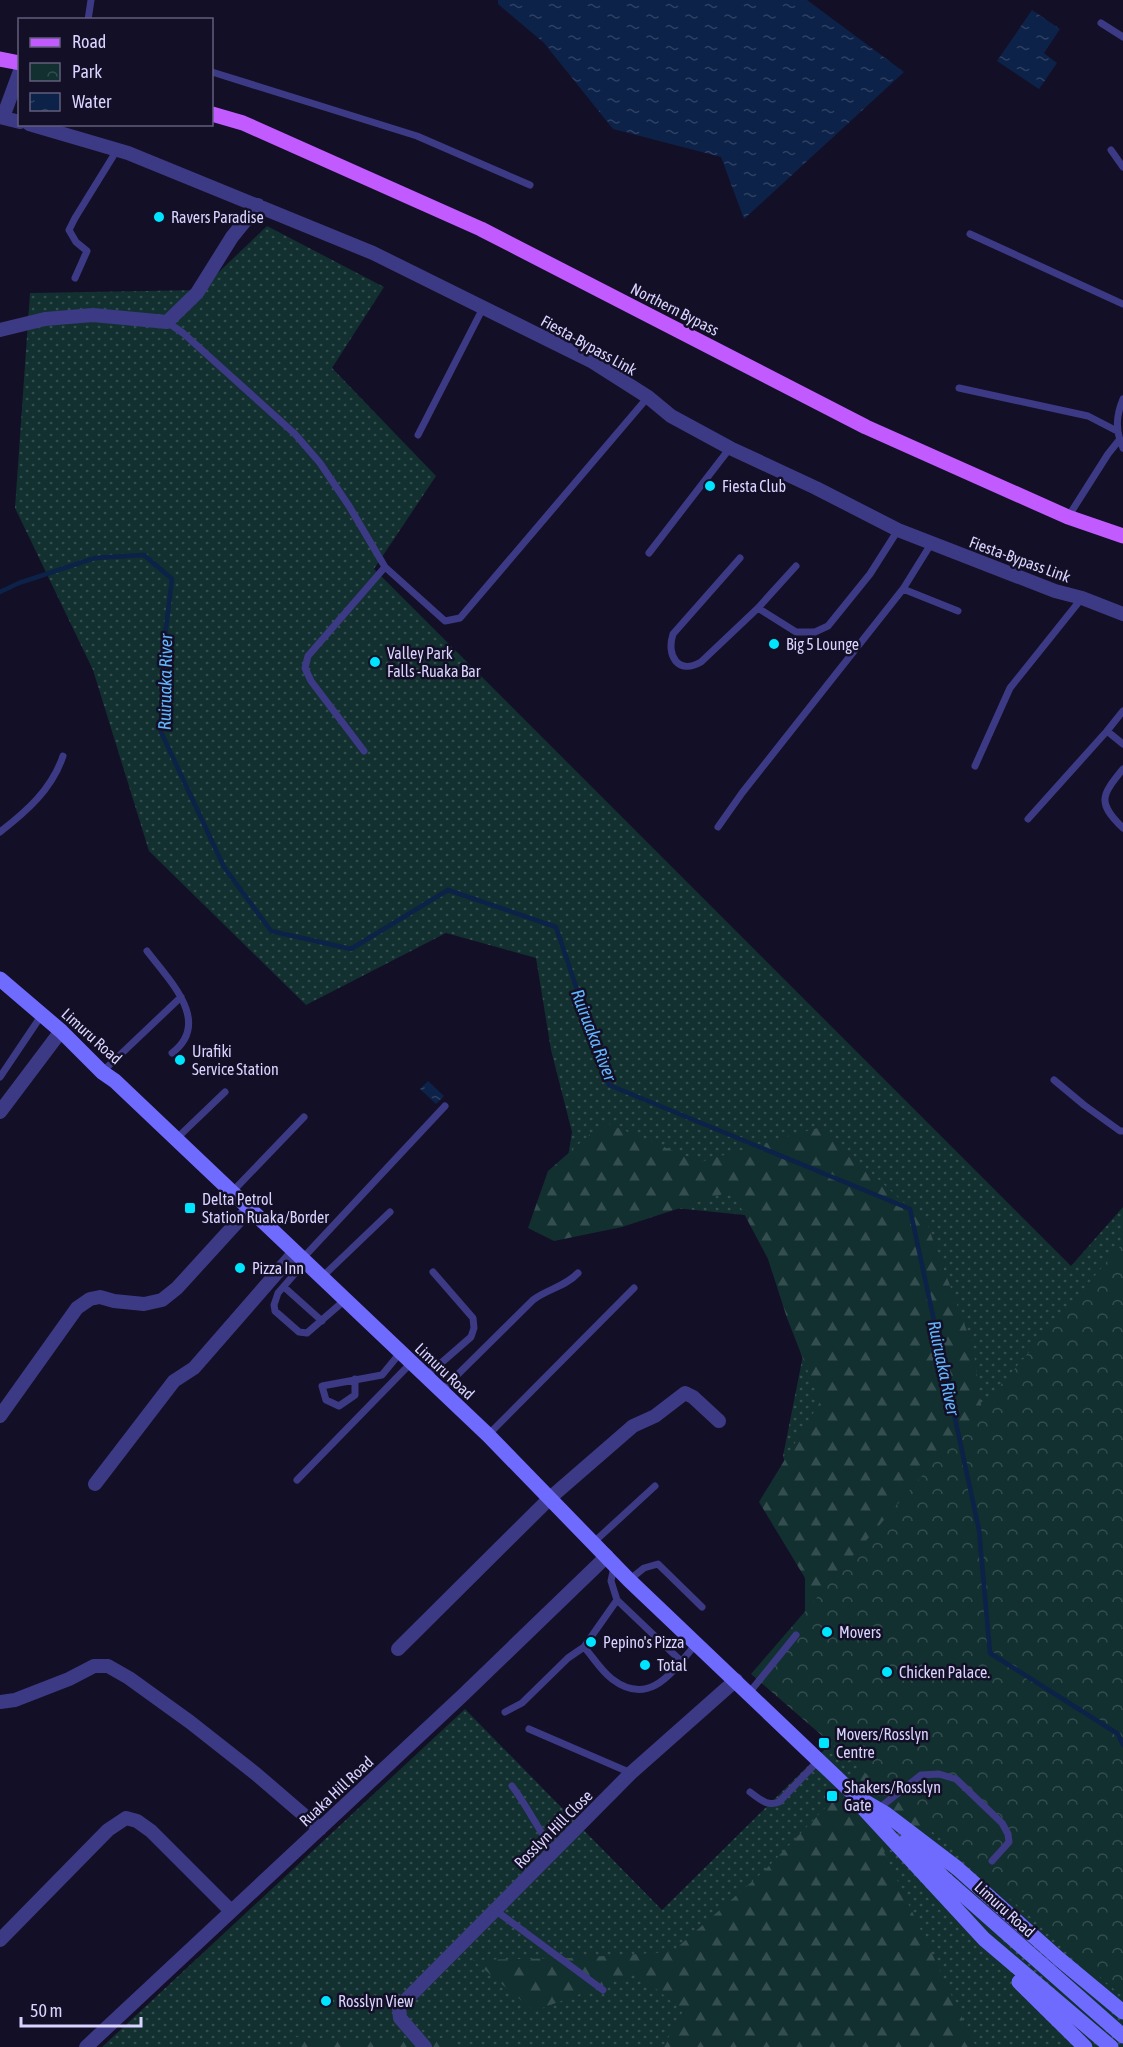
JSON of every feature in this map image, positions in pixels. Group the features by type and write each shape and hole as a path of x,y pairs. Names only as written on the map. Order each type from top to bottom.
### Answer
{"main road":[{"path":"0,59 18,63"},
{"name":"Northern Bypass","path":"213,114 243,123 481,229 866,427 1068,517 1123,536"},
{"name":"Limuru Road","path":"0,979 61,1031 102,1072 115,1081 440,1392 488,1435 594,1542 629,1581 944,1878 1123,2036"},
{"name":"Limuru Road","path":"867,1804 863,1808 984,1939 1018,1982 1085,2047"},
{"name":"Limuru Road","path":"867,1804 957,1868 1058,1958 1123,2012"},
{"name":"Limuru Road","path":"984,1939 1111,2047"}],"street":[{"path":"18,76 2,117 18,121"},
{"name":"Fiesta-Bypass Link","path":"36,126 117,150 258,205 372,254 593,362 648,397 671,416 730,448 898,530 1055,591 1082,598 1123,614"},
{"path":"0,330 45,319 93,315 167,322 197,293 232,237 258,205"},
{"path":"0,1112 61,1031"},
{"path":"0,1416 77,1308 90,1299 100,1298 144,1304 162,1300 177,1288 249,1208"},
{"path":"95,1484 174,1381 194,1368 301,1258"},
{"path":"398,1649 550,1498 633,1426 655,1416 685,1393 693,1397 719,1421"},
{"name":"Ruaka Hill Road","path":"86,2047 611,1560"},
{"path":"0,1702 15,1700 69,1679 94,1666 108,1666 129,1678 190,1722 320,1829"},
{"name":"Rosslyn Hill Close","path":"425,2047 400,2018 399,2007 631,1773 736,1680"},
{"path":"0,1940 108,1830 126,1818 137,1821 151,1831 231,1911"}],"lane":[{"path":"88,18 91,0"},
{"path":"1101,23 1123,37"},
{"path":"213,72 417,136 530,185"},
{"path":"75,278 87,251 76,242 69,230 117,150"},
{"path":"1110,150 1123,167"},
{"path":"970,234 1123,304"},
{"path":"418,435 483,308"},
{"path":"167,322 183,333 295,434 326,472 385,567 446,621 460,618 648,397"},
{"path":"959,388 1088,416 1117,431"},
{"path":"1123,399 1117,431 1123,448"},
{"path":"1068,517 1120,439"},
{"path":"649,553 730,448"},
{"path":"758,608 796,632 815,632 828,626 870,574 898,530"},
{"path":"718,827 741,793 903,589 931,544"},
{"path":"740,558 673,634 670,649 675,661 681,666 687,667 701,662 758,608 796,566"},
{"path":"364,751 311,681 305,668 308,656 385,567"},
{"path":"903,589 958,611"},
{"path":"975,765 1010,688 1082,598"},
{"path":"1028,819 1123,711"},
{"path":"1107,731 1123,744"},
{"path":"0,832 50,785 59,770 63,756"},
{"path":"1123,769 1107,788 1104,799 1109,811 1123,828"},
{"path":"147,951 187,1008 190,1028 185,1040 172,1053"},
{"path":"102,1072 181,997"},
{"path":"0,1077 41,1016"},
{"path":"1054,1080 1084,1105 1123,1131"},
{"path":"176,1139 225,1092"},
{"path":"345,1300 309,1333 299,1332 274,1308 278,1293 301,1258 445,1107"},
{"path":"232,1192 304,1117"},
{"path":"321,1278 390,1212"},
{"path":"426,1377 471,1337 474,1328 473,1318 434,1272"},
{"path":"440,1392 533,1300 542,1293 571,1281 578,1273"},
{"path":"284,1287 322,1321"},
{"path":"488,1435 634,1288"},
{"path":"355,1379 355,1395 339,1406 326,1400 322,1386 355,1379 382,1375 406,1358"},
{"path":"297,1480 406,1358"},
{"path":"594,1542 655,1486"},
{"path":"611,1560 611,1581 617,1600 681,1661"},
{"path":"629,1581 644,1568 658,1564 702,1607"},
{"path":"505,1712 522,1703 568,1658 584,1647 617,1600"},
{"path":"749,1693 796,1635"},
{"path":"584,1647 611,1678 624,1686 638,1690 660,1683 696,1644"},
{"path":"529,1729 631,1773"},
{"path":"750,1792 766,1804 773,1805 779,1802 819,1760"},
{"path":"867,1804 921,1775 939,1774 956,1779 1006,1828 1009,1842 992,1861"},
{"path":"512,1786 554,1851"},
{"path":"495,1910 603,1990"}],"green space":[{"path":"267,226 384,287 332,368 436,476 374,569 1071,1266 1123,1207 1123,2047 102,2047 465,1709 662,1910 890,1685 809,1553 783,1456 810,1320 773,1218 655,1206 558,1219 572,1132 551,1050 536,958 446,933 306,1005 149,851 93,670 15,508 30,293 200,290"},
{"path":"604,1122 700,1162 821,1127 927,1224 973,1347 999,1533 962,1814 884,1852 974,2043 979,2047 663,2047 683,2011 637,1973 534,2011 473,1960 570,1958 672,1952 764,1871 825,1808 868,1758 805,1656 805,1578 759,1502 820,1402 787,1318 768,1259 732,1191 622,1227 554,1241 528,1228 548,1171"},
{"path":"1123,1243 1123,1997 751,1674"},
{"path":"295,2037 353,2040 449,2038 460,2047 294,2047"}],"water":[{"path":"498,0 807,0 904,72 744,219 721,157 613,129 544,43 498,4"},
{"path":"1032,10 1060,29 1044,53 1057,63 1039,89 997,61"},
{"path":"428,1081 444,1096 436,1104 420,1089"}],"waterway":[{"name":"Ruiruaka River","path":"0,592 19,583 95,558 144,555 172,579 163,652 161,732 224,867 271,931 351,949 448,890 556,927 609,1085 910,1209 979,1530 990,1653 1118,1734 1123,1745"}],"place":[{"name":"Ravers Paradise","path":"159,217"},
{"name":"Fiesta Club","path":"710,486"},
{"name":"Big 5 Lounge","path":"774,644"},
{"name":"Valley Park Falls -Ruaka Bar","path":"375,662"},
{"name":"Urafiki Service Station","path":"180,1060"},
{"name":"Delta Petrol Station Ruaka/Border","path":"190,1208"},
{"name":"Pizza Inn","path":"240,1268"},
{"name":"Movers","path":"827,1632"},
{"name":"Pepino's Pizza","path":"591,1642"},
{"name":"Total","path":"645,1665"},
{"name":"Chicken Palace.","path":"887,1672"},
{"name":"Movers/Rosslyn Centre","path":"824,1743"},
{"name":"Shakers/Rosslyn Gate","path":"832,1796"},
{"name":"Rosslyn View","path":"326,2001"}]}
